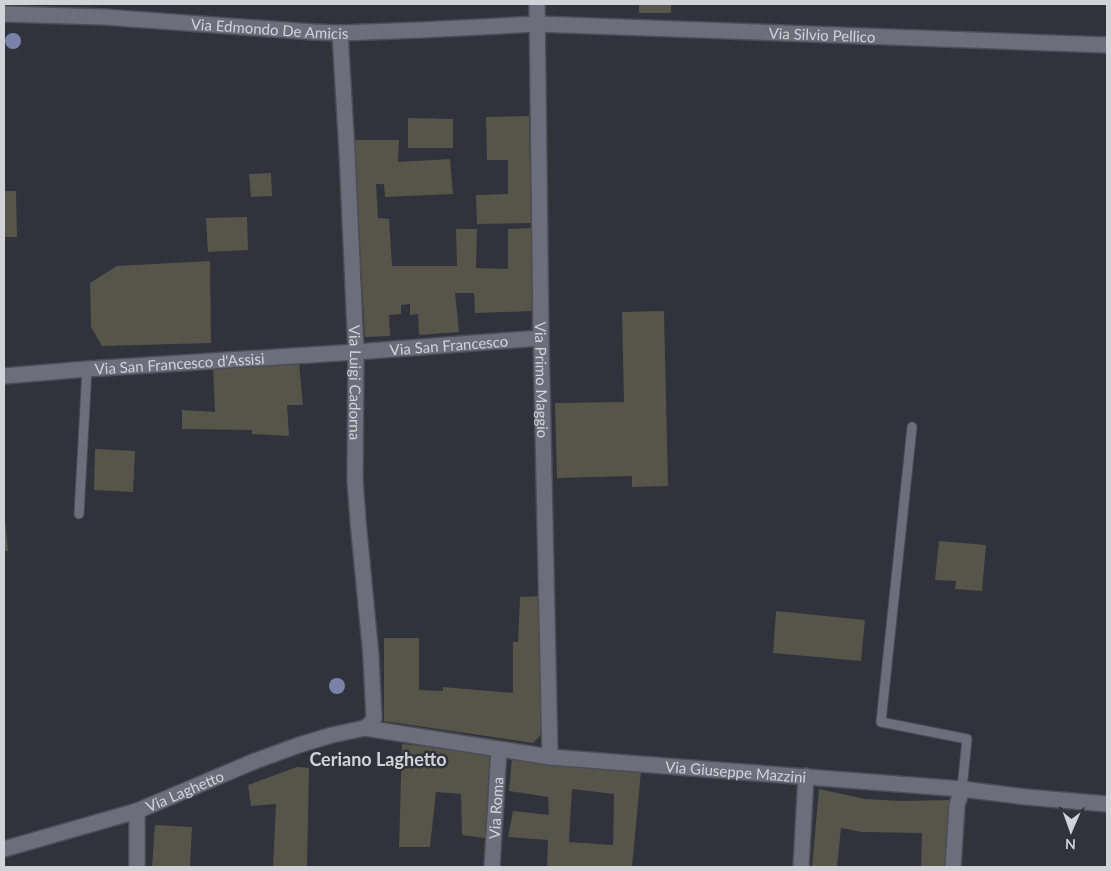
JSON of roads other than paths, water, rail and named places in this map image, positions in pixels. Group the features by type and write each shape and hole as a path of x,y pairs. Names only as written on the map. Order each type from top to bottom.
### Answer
{"street":[{"name":"Via Primo Maggio","path":"537,4 541,338 550,757"},
{"name":"Via Edmondo De Amicis","path":"4,14 104,17 340,33 537,24"},
{"name":"Via Silvio Pellico","path":"537,24 1107,45"},
{"name":"Via Luigi Cadorna","path":"340,33 356,352 355,480 371,656 374,718 365,728"},
{"name":"Via San Francesco","path":"356,352 541,338"},
{"name":"Via San Francesco d'Assisi","path":"4,376 356,352"},
{"name":"Via Giuseppe Mazzini","path":"365,728 550,757 962,789 1107,804"},
{"name":"Via Laghetto","path":"4,849 137,811 299,745 365,728"},
{"name":"Via Roma","path":"492,867 499,749"},
{"path":"801,867 806,776"},
{"path":"953,867 957,805 962,789"},
{"path":"137,811 137,867"}],"lane":[{"path":"79,514 86,369"},
{"path":"912,427 880,722 967,739 962,789"}],"district":[{"name":"Ceriano Laghetto","path":"378,759"}]}
